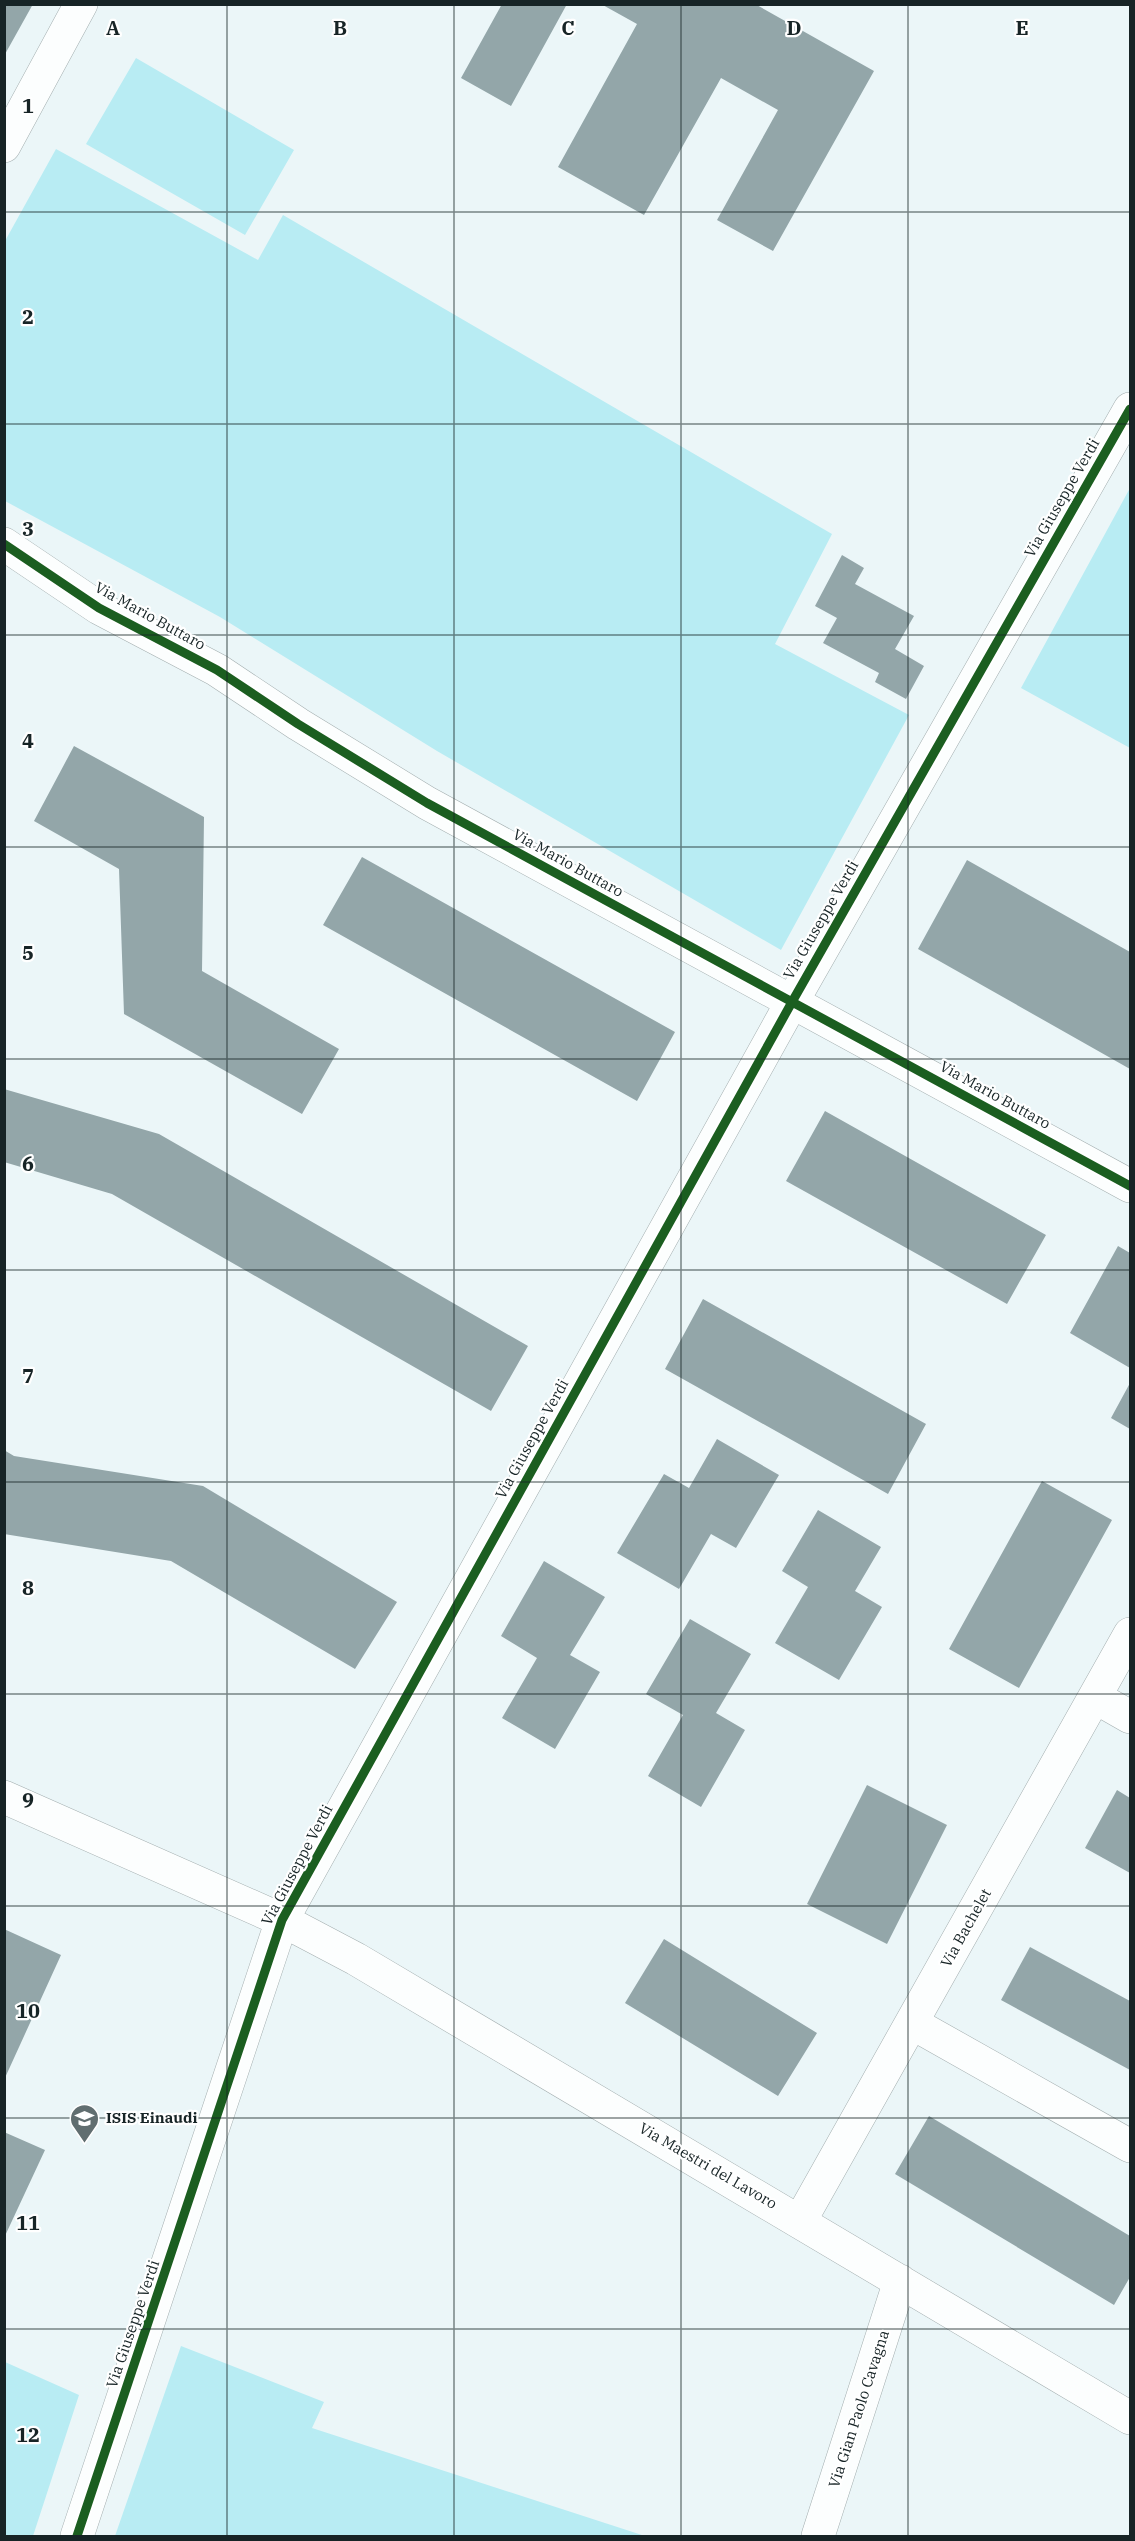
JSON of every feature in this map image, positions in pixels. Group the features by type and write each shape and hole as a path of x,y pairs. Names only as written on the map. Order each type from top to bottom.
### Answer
{"street":[{"path":"4,146 81,4"},
{"name":"Via Giuseppe Verdi","path":"77,2536 282,1920 792,1002 1131,409"},
{"name":"Via Mario Buttaro","path":"4,544 99,608 217,670 298,724 419,798 1131,1186"},
{"name":"Via Bachelet","path":"800,2221 1131,1634"},
{"path":"1095,1697 1131,1717"},
{"name":"Via Maestri del Lavoro","path":"4,1797 282,1920 366,1965 1131,2418"},
{"path":"912,2023 1131,2146"},
{"name":"Via Gian Paolo Cavagna","path":"818,2536 900,2281"}],"shaded area":[{"path":"136,58 294,150 245,235 86,144"},
{"path":"56,149 258,260 283,215 832,534 775,644 909,715 781,950 437,751 220,617 5,501 5,241"},
{"path":"1130,488 1130,748 1021,688"},
{"path":"181,2346 324,2402 312,2428 645,2536 115,2536"},
{"path":"5,2362 79,2395 33,2536 5,2536"}],"building":[{"path":"4,4 33,4 4,56"},
{"path":"502,4 567,4 511,106 461,78"},
{"path":"601,4 755,4 874,71 773,251 717,220 778,110 721,78 644,215 558,167 637,24"},
{"path":"842,555 864,568 855,584 914,616 895,649 924,666 906,699 875,682 879,673 823,643 837,618 815,606"},
{"path":"74,746 204,817 202,971 339,1049 302,1114 124,1014 119,869 34,821"},
{"path":"362,857 675,1032 637,1101 323,925"},
{"path":"967,860 1130,952 1130,1069 918,949"},
{"path":"4,1089 159,1134 528,1346 491,1411 112,1194 4,1162"},
{"path":"825,1111 1046,1235 1007,1304 786,1181"},
{"path":"1118,1246 1130,1253 1130,1368 1070,1333"},
{"path":"703,1299 926,1424 888,1494 665,1369"},
{"path":"1130,1383 1130,1429 1111,1418"},
{"path":"717,1439 779,1475 736,1548 711,1534 679,1589 617,1553 664,1474 689,1488"},
{"path":"4,1450 14,1456 203,1486 397,1602 355,1669 171,1561 4,1534"},
{"path":"1042,1481 1112,1520 1019,1688 949,1649"},
{"path":"818,1510 881,1547 855,1591 882,1607 839,1680 775,1643 808,1587 782,1571"},
{"path":"544,1561 605,1597 570,1655 600,1672 555,1749 502,1718 537,1658 501,1636"},
{"path":"690,1619 751,1654 716,1713 745,1730 701,1807 648,1776 683,1715 646,1694"},
{"path":"867,1785 947,1825 887,1944 807,1904"},
{"path":"1117,1790 1130,1798 1130,1873 1085,1848"},
{"path":"4,1929 61,1955 4,2080"},
{"path":"664,1939 817,2033 778,2096 625,2003"},
{"path":"1030,1947 1130,2001 1130,2070 1001,2000"},
{"path":"929,2116 1130,2236 1130,2277 1114,2305 895,2174"},
{"path":"4,2132 45,2150 4,2238"}],"cycle path":[{"path":"77,2536 282,1920 792,1002 1130,409"},
{"path":"4,544 99,608 217,670 298,724 427,803 1130,1186"}],"place":[{"name":"ISIS Einaudi","path":"85,2144"}]}
